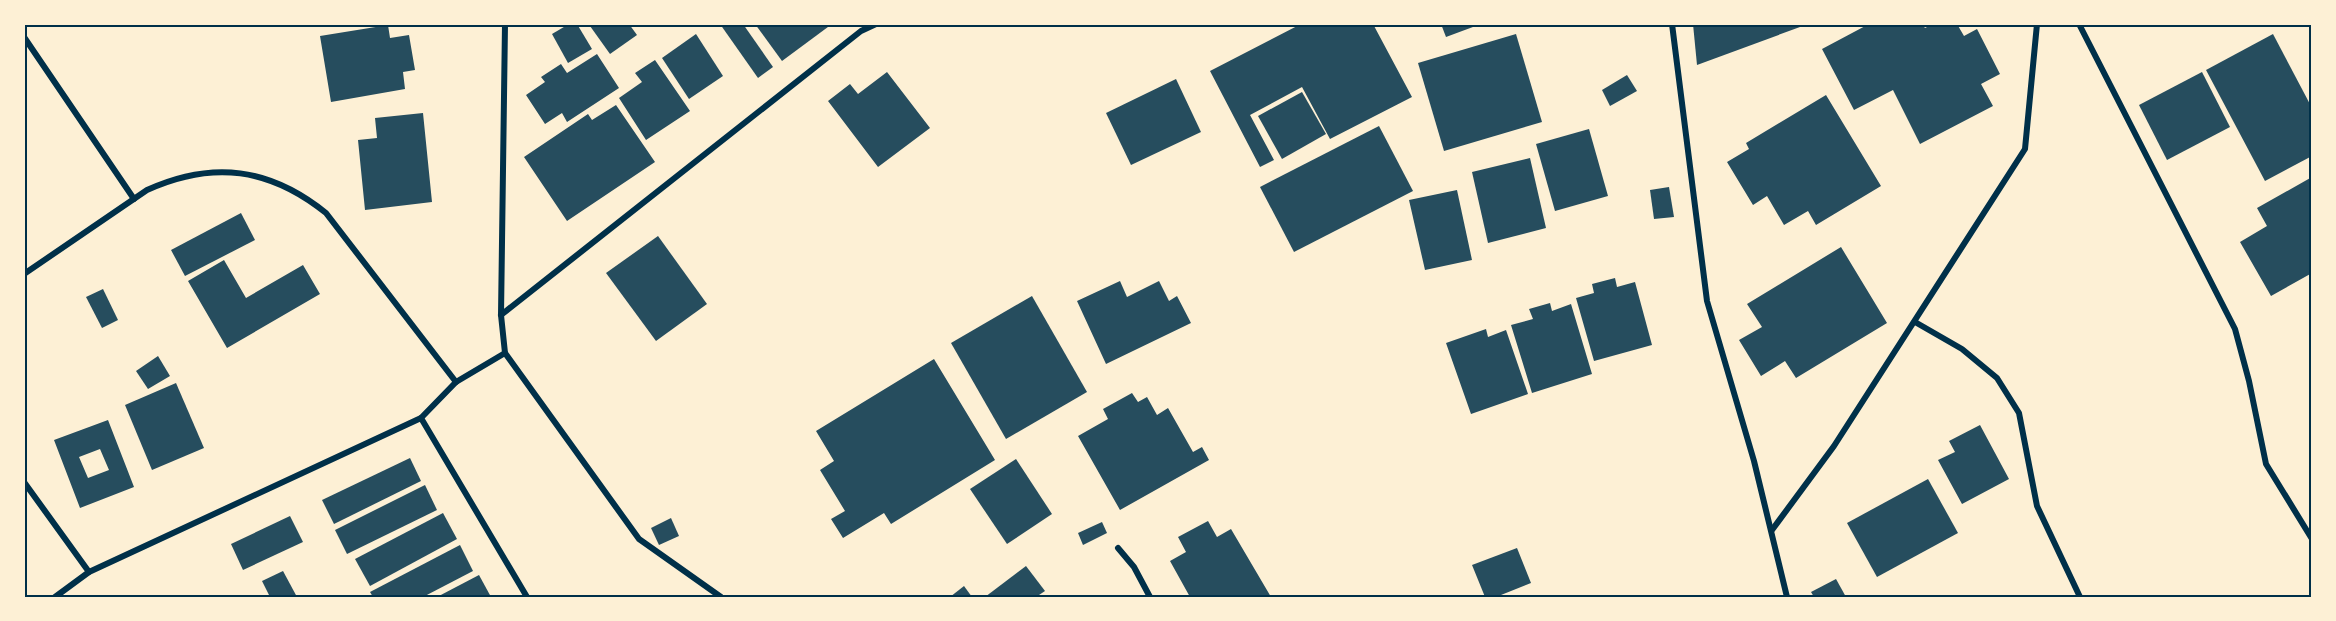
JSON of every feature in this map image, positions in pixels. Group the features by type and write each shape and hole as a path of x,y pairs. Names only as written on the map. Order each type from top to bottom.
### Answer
{"street":[{"path":"506,24 501,315 505,353 639,539 722,597"},
{"path":"501,315 861,31 876,24"},
{"path":"1672,24 1707,301 1755,461 1787,597"},
{"path":"1772,530 1834,446 2025,148 2037,24"},
{"path":"2079,24 2235,329 2249,381 2266,464 2312,539"},
{"path":"24,37 134,199"},
{"path":"24,274 134,199 167,181 210,172 232,172 258,176 283,184 306,197 326,213 456,382"},
{"path":"1915,322 1962,349 1997,378 2019,413 2037,506 2080,597"},
{"path":"55,597 89,572 421,418 456,382 505,353"},
{"path":"421,418 526,597"},
{"path":"24,482 89,572"},
{"path":"1118,548 1134,567 1150,597"}],"building":[{"path":"569,24 577,24 592,49 568,63 552,34"},
{"path":"593,24 629,24 637,35 610,54 590,26"},
{"path":"720,24 743,24 773,67 758,78"},
{"path":"755,24 832,24 782,61"},
{"path":"1301,24 1373,24 1412,97 1330,139 1302,87 1250,115 1274,160 1260,167 1210,71"},
{"path":"1441,24 1481,24 1446,37"},
{"path":"1693,24 1798,24 1800,27 1697,65"},
{"path":"1869,24 1922,24 1925,28 1933,24 1957,24 1964,36 1977,29 2000,74 1981,84 1993,106 1920,144 1893,90 1854,110 1822,49"},
{"path":"388,25 390,38 409,35 415,70 403,72 405,89 331,102 320,36"},
{"path":"696,34 723,76 689,99 662,58"},
{"path":"1516,34 1542,122 1444,151 1418,63"},
{"path":"2273,34 2312,108 2312,156 2265,181 2206,70"},
{"path":"597,54 619,88 567,122 562,113 545,124 526,95 545,82 541,77 561,64 567,73"},
{"path":"655,60 690,111 646,140 619,98 642,82 635,73"},
{"path":"887,72 930,128 878,167 828,101 850,84 858,94"},
{"path":"2202,72 2230,127 2167,160 2139,105"},
{"path":"1627,75 1637,91 1610,106 1602,90"},
{"path":"1176,79 1201,132 1131,165 1106,113"},
{"path":"1302,92 1326,134 1282,159 1258,116"},
{"path":"1826,95 1881,186 1816,225 1808,211 1784,225 1767,196 1753,205 1727,162 1749,149 1746,143"},
{"path":"616,105 655,162 567,221 524,157 588,114 592,120"},
{"path":"423,113 432,202 365,210 358,140 377,138 375,118"},
{"path":"1379,126 1413,191 1294,252 1260,187"},
{"path":"1589,129 1608,196 1555,211 1536,144"},
{"path":"1530,158 1546,228 1488,243 1472,172"},
{"path":"2312,177 2312,273 2271,296 2240,242 2267,226 2257,208"},
{"path":"1669,187 1674,217 1654,219 1650,190"},
{"path":"1457,190 1472,260 1425,270 1409,200"},
{"path":"241,213 255,240 185,276 171,250"},
{"path":"658,236 707,304 656,341 606,273"},
{"path":"1841,247 1887,323 1796,378 1785,361 1761,376 1739,340 1762,327 1747,304"},
{"path":"224,260 246,298 303,265 320,294 227,348 188,281"},
{"path":"1615,278 1617,287 1635,282 1652,345 1594,361 1576,298 1594,293 1592,284"},
{"path":"1120,281 1127,297 1159,281 1169,301 1177,296 1191,323 1106,364 1077,301"},
{"path":"103,289 118,320 102,328 86,297"},
{"path":"1032,296 1087,392 1006,439 951,343"},
{"path":"1550,303 1552,311 1571,304 1592,374 1532,393 1511,325 1533,319 1529,309"},
{"path":"1486,329 1488,337 1506,330 1528,394 1471,414 1446,343"},
{"path":"158,356 170,376 148,389 136,371"},
{"path":"934,359 995,460 891,524 884,513 843,538 831,519 845,511 820,470 834,461 816,431"},
{"path":"176,383 204,448 152,470 125,405"},
{"path":"1132,393 1138,402 1147,397 1157,415 1168,408 1193,452 1202,447 1209,460 1120,510 1078,436 1108,419 1103,409"},
{"path":"108,420 134,487 80,508 54,440","holes":["100,449 109,470 88,478 79,457"]},
{"path":"1980,425 2009,479 1962,504 1938,460 1955,452 1949,441"},
{"path":"410,458 421,481 334,524 322,500"},
{"path":"1016,459 1052,514 1007,544 970,489"},
{"path":"1928,479 1958,533 1877,577 1847,523"},
{"path":"425,485 437,510 347,554 335,530"},
{"path":"443,513 457,539 370,586 355,559"},
{"path":"290,516 303,542 243,570 231,544"},
{"path":"671,518 679,536 659,545 651,528"},
{"path":"1208,521 1217,537 1231,529 1271,597 1190,597 1170,561 1186,552 1178,537"},
{"path":"1102,522 1107,533 1083,545 1078,533"},
{"path":"460,545 473,571 423,597 373,597 370,592"},
{"path":"1517,548 1531,583 1496,597 1485,597 1472,565"},
{"path":"1026,566 1045,591 1036,597 985,597"},
{"path":"283,571 297,597 270,597 262,581"},
{"path":"479,575 491,597 437,597"},
{"path":"1836,579 1846,597 1814,597 1811,592"},
{"path":"964,586 972,597 950,597"}]}
